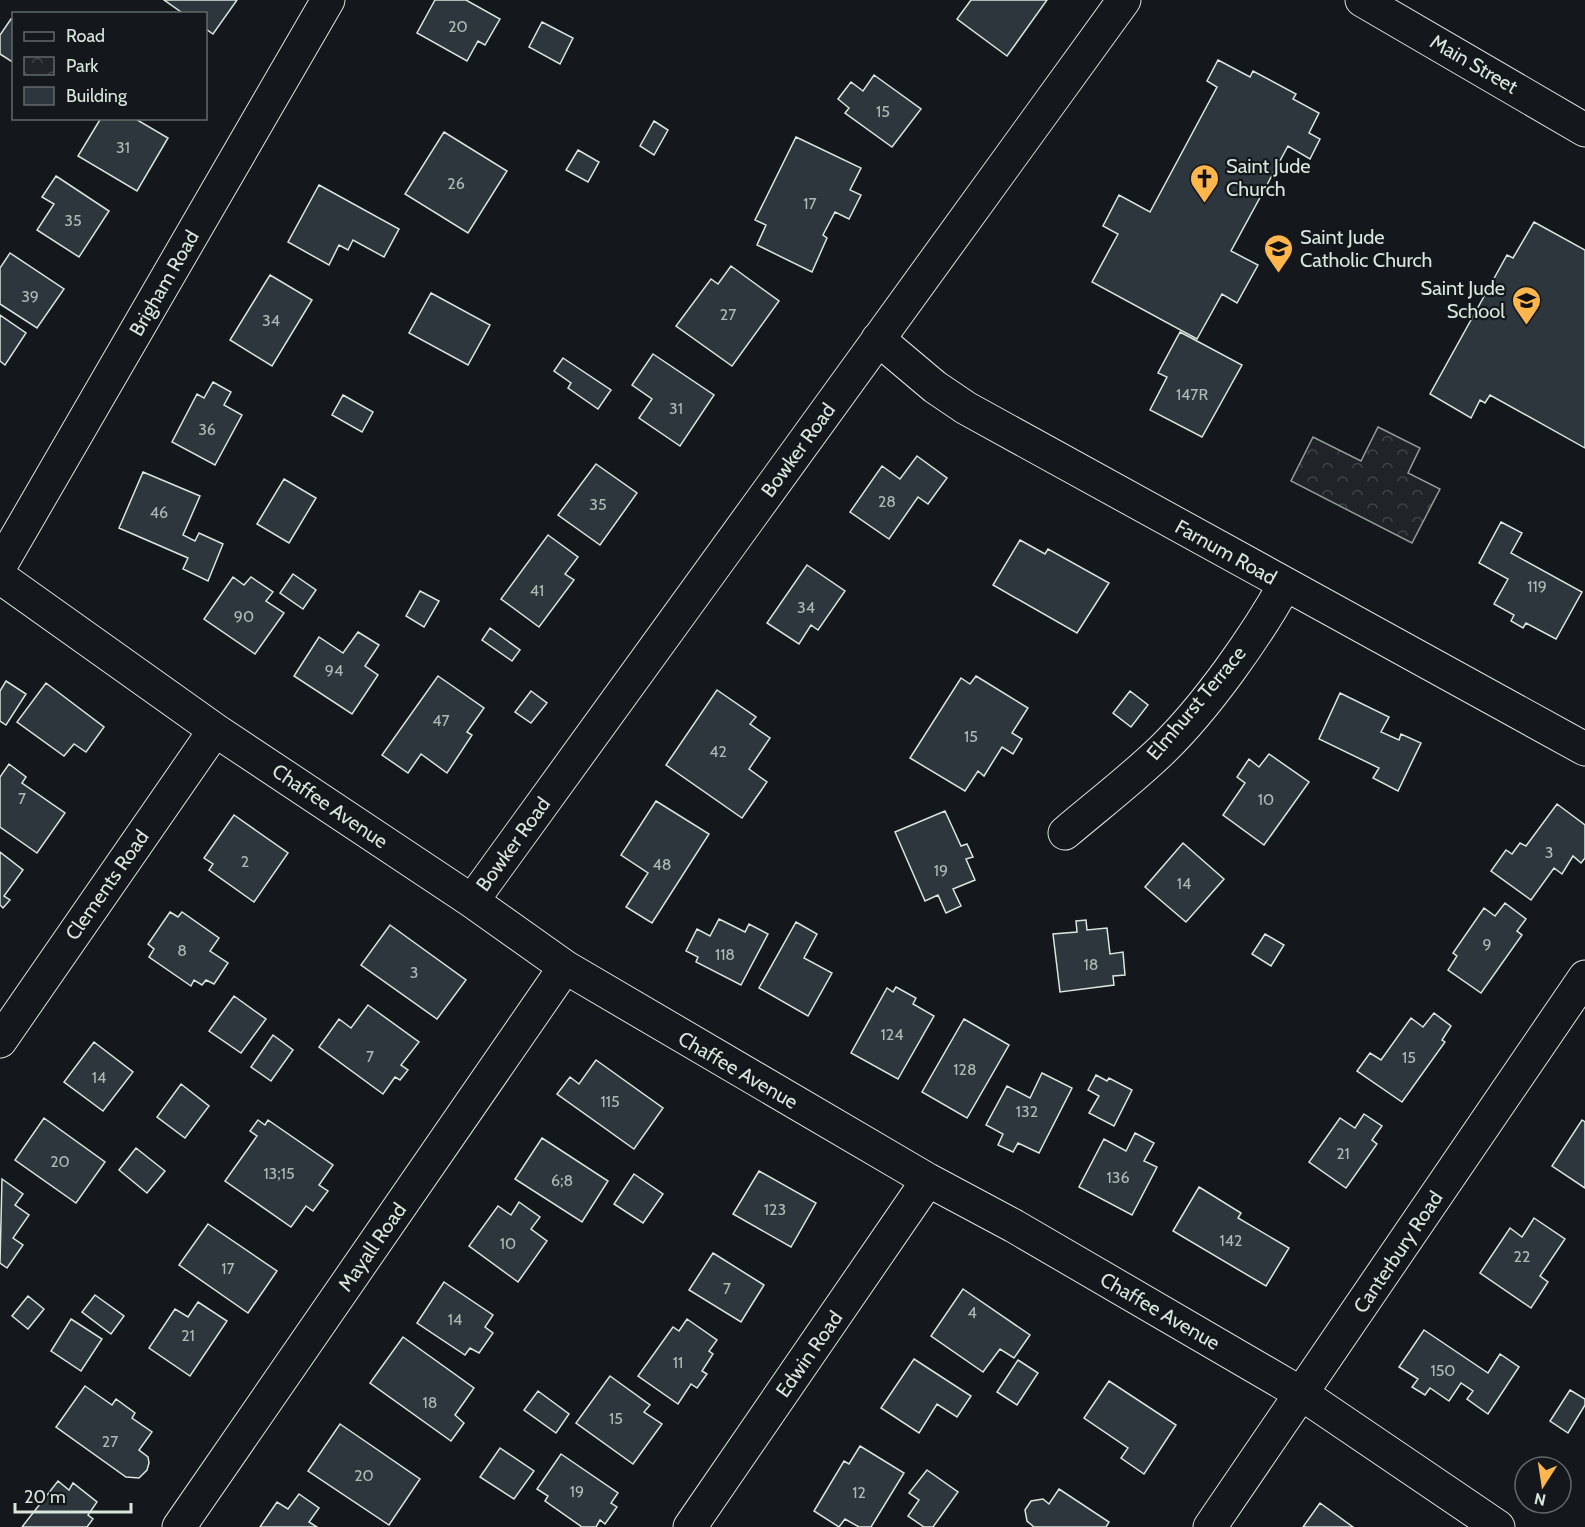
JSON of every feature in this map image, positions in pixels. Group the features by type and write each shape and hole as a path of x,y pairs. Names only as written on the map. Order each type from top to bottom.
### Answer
{"street":[{"name":"Brigham Road","path":"0,566 328,0"},
{"name":"Bowker Road","path":"472,901 1124,0"},
{"name":"Main Street","path":"1362,0 1585,130"},
{"name":"Farnum Road","path":"878,339 935,387 966,408 1585,749"},
{"name":"Chaffee Avenue","path":"0,578 215,730 472,901 565,967 928,1180 1014,1226 1302,1394 1498,1527"},
{"name":"Elmhurst Terrace","path":"1065,832 1163,749 1244,648 1268,615 1285,584"},
{"name":"Clements Road","path":"0,1041 215,730"},
{"name":"Mayall Road","path":"179,1527 565,967"},
{"name":"Canterbury Road","path":"1210,1527 1585,977"},
{"name":"Edwin Road","path":"690,1527 928,1180"}],"green space":[{"path":"1378,427 1420,448 1408,473 1440,489 1412,543 1291,481 1313,437 1361,461"}],"building":[{"path":"164,0 237,0 213,34 207,30 207,12 181,12"},
{"path":"435,0 466,0 500,19 485,45 478,41 467,61 417,33"},
{"path":"971,0 1047,0 1007,56 957,19"},
{"path":"12,19 12,62 0,54 0,35"},
{"path":"542,22 573,38 560,64 529,47"},
{"name":"Saint Jude Church","path":"1218,60 1250,77 1253,71 1296,94 1293,99 1319,113 1309,133 1320,139 1310,159 1288,146 1231,251 1258,265 1237,303 1222,294 1197,339 1092,282 1118,234 1103,226 1119,195 1150,212 1217,87 1207,81"},
{"path":"874,75 921,109 892,147 845,113 849,108 838,99 851,82 863,91"},
{"path":"100,120 137,120 168,138 137,191 78,156"},
{"path":"654,121 668,130 654,155 640,146"},
{"path":"444,132 507,171 468,233 405,194"},
{"path":"796,137 861,168 850,190 861,195 849,219 835,212 823,235 827,238 812,272 757,245 766,225 755,220"},
{"path":"578,150 599,162 588,182 566,170"},
{"path":"56,176 109,211 79,257 37,230 54,204 42,197"},
{"path":"319,185 399,229 384,257 353,240 348,250 339,245 329,265 288,242"},
{"name":"Saint Jude School","path":"1534,222 1585,250 1585,448 1490,395 1485,403 1480,400 1471,418 1430,394 1507,255 1513,258"},
{"path":"10,253 64,289 37,328 0,304 0,268"},
{"path":"731,266 779,301 732,366 676,326 711,279 718,284"},
{"path":"270,275 312,300 272,366 230,340"},
{"path":"431,293 490,325 468,365 409,333"},
{"path":"0,315 26,333 5,365 0,361"},
{"path":"1180,332 1242,365 1202,437 1150,410 1167,377 1158,373"},
{"path":"653,354 714,395 680,446 639,418 652,399 632,385"},
{"path":"563,358 611,390 598,409 568,388 571,383 554,371"},
{"path":"213,382 231,392 224,405 242,415 215,465 172,442 197,394 204,398"},
{"path":"343,395 373,412 362,432 332,415"},
{"path":"917,456 947,478 928,504 918,497 889,539 850,512 882,466 900,479"},
{"path":"596,464 637,493 600,545 558,515"},
{"path":"143,472 200,496 183,535 195,541 199,533 223,544 208,581 183,569 188,558 119,528"},
{"path":"284,479 316,498 289,543 257,524"},
{"path":"1501,522 1522,533 1511,553 1582,592 1556,639 1526,623 1523,628 1511,621 1514,615 1494,604 1508,579 1479,563"},
{"path":"548,535 578,557 565,574 574,580 539,627 501,599"},
{"path":"1020,540 1045,554 1048,549 1109,583 1077,633 993,585"},
{"path":"807,565 845,591 818,630 811,625 799,644 767,623"},
{"path":"293,574 316,590 303,609 280,593"},
{"path":"233,577 244,585 251,577 273,592 266,601 284,613 255,654 204,619"},
{"path":"420,591 439,601 424,627 406,616"},
{"path":"490,628 520,650 512,661 482,640"},
{"path":"358,632 379,645 365,666 378,675 352,714 294,676 319,637 343,653"},
{"path":"438,676 484,708 467,732 472,735 447,773 421,754 408,773 382,755"},
{"path":"976,676 1028,708 1012,733 1022,739 1013,754 1002,747 984,776 978,771 965,791 910,758 961,678 970,684"},
{"path":"6,681 26,694 6,725 0,721 0,691"},
{"path":"46,683 104,727 86,752 74,744 64,756 17,722"},
{"path":"717,690 756,717 750,724 770,738 749,769 767,782 742,818 666,765"},
{"path":"531,691 547,703 531,723 515,712"},
{"path":"1130,691 1148,705 1131,727 1113,713"},
{"path":"1340,693 1389,717 1381,732 1399,740 1401,734 1421,743 1398,791 1373,778 1379,768 1319,739"},
{"path":"1269,754 1309,782 1264,845 1223,815 1245,783 1237,777 1249,759 1259,767"},
{"path":"9,764 26,777 22,783 65,813 37,853 0,827 0,777"},
{"path":"656,801 709,834 652,923 626,907 648,873 621,855"},
{"path":"1557,804 1585,825 1585,858 1581,863 1573,856 1562,874 1554,868 1531,900 1491,871 1506,850 1512,854 1520,843 1526,846"},
{"path":"945,811 961,846 967,844 973,857 966,859 975,880 953,889 961,906 946,913 938,895 925,901 895,832"},
{"path":"234,815 288,853 254,902 209,870 213,864 204,858"},
{"path":"1183,843 1224,879 1186,922 1145,887"},
{"path":"0,852 23,870 4,896 10,900 3,908 0,905"},
{"path":"1505,903 1526,919 1517,931 1522,935 1481,993 1448,970 1457,956 1453,953 1484,908 1495,916"},
{"path":"170,912 178,917 182,912 219,938 210,951 228,963 214,984 206,980 202,985 194,980 191,986 149,957 154,949 148,944"},
{"path":"719,919 745,932 749,924 768,934 741,985 696,962 698,957 686,951 697,929 710,936"},
{"path":"1086,920 1087,930 1107,928 1110,954 1123,952 1125,975 1113,976 1114,985 1060,992 1053,934 1077,932 1076,921"},
{"path":"796,922 817,934 804,958 832,973 808,1016 759,988"},
{"path":"390,925 466,980 437,1019 361,965"},
{"path":"1265,934 1284,945 1271,966 1252,954"},
{"path":"896,987 916,998 913,1004 934,1016 898,1079 851,1053 887,988 893,992"},
{"path":"234,996 266,1019 241,1053 209,1031"},
{"path":"368,1005 419,1042 401,1065 408,1070 400,1080 395,1077 383,1094 319,1047 339,1019 351,1028"},
{"path":"1434,1013 1451,1026 1442,1040 1445,1042 1402,1102 1357,1071 1370,1053 1381,1060 1411,1018 1423,1027"},
{"path":"964,1019 1009,1045 967,1118 922,1092"},
{"path":"273,1035 293,1050 271,1081 251,1067"},
{"path":"94,1042 133,1072 103,1111 64,1082"},
{"path":"596,1060 663,1108 634,1149 557,1094 570,1077 579,1084"},
{"path":"1042,1073 1072,1088 1039,1153 1018,1143 1013,1152 998,1145 1003,1134 986,1125 1007,1086 1030,1098"},
{"path":"1096,1075 1107,1081 1109,1078 1132,1090 1114,1126 1089,1113 1099,1096 1088,1090"},
{"path":"181,1084 209,1106 185,1138 157,1117"},
{"path":"1364,1114 1382,1126 1372,1140 1377,1144 1346,1188 1309,1162 1340,1118 1355,1128"},
{"path":"44,1118 105,1162 76,1203 15,1160"},
{"path":"258,1120 265,1125 268,1120 333,1165 319,1185 328,1191 313,1211 306,1206 291,1227 225,1181 257,1136 250,1131"},
{"path":"1582,1120 1585,1122 1585,1188 1552,1166"},
{"path":"1135,1133 1154,1143 1144,1161 1157,1167 1132,1215 1079,1187 1104,1139 1126,1151"},
{"path":"542,1138 608,1181 582,1222 515,1179"},
{"path":"136,1148 165,1171 147,1193 119,1170"},
{"path":"759,1171 816,1203 791,1247 733,1214"},
{"path":"634,1174 663,1194 643,1223 614,1204"},
{"path":"2,1179 23,1194 15,1205 29,1215 13,1238 23,1245 7,1268 0,1263"},
{"path":"1199,1187 1241,1213 1238,1218 1289,1248 1266,1286 1173,1231"},
{"path":"519,1202 540,1217 531,1229 547,1241 518,1282 469,1246 498,1206 511,1215"},
{"path":"1534,1218 1565,1239 1540,1276 1548,1282 1531,1308 1480,1273 1510,1228 1522,1237"},
{"path":"208,1224 277,1271 248,1313 179,1265"},
{"path":"713,1253 764,1285 741,1322 689,1290"},
{"path":"444,1282 493,1315 485,1327 493,1333 479,1353 470,1348 465,1355 417,1323"},
{"path":"963,1289 1030,1335 1014,1358 1000,1349 983,1372 931,1336"},
{"path":"95,1295 124,1316 111,1334 82,1312"},
{"path":"28,1296 44,1309 28,1329 12,1316"},
{"path":"198,1302 227,1321 190,1376 149,1348 175,1309 188,1317"},
{"path":"71,1319 102,1339 81,1371 51,1351"},
{"path":"687,1319 717,1340 709,1351 713,1354 702,1371 707,1374 697,1388 691,1384 678,1404 638,1376 673,1327 679,1331"},
{"path":"1424,1330 1488,1373 1500,1354 1519,1367 1488,1414 1467,1399 1473,1391 1461,1383 1449,1401 1430,1388 1425,1395 1412,1387 1418,1379 1399,1367"},
{"path":"403,1337 474,1388 455,1415 464,1423 451,1441 370,1383"},
{"path":"914,1359 971,1396 957,1417 937,1404 919,1433 881,1408"},
{"path":"1018,1360 1038,1373 1017,1405 997,1392"},
{"path":"610,1376 650,1405 644,1412 662,1424 633,1464 576,1423"},
{"path":"1109,1381 1176,1425 1144,1474 1121,1458 1128,1448 1084,1418"},
{"path":"85,1386 112,1405 116,1399 135,1413 132,1418 152,1432 139,1450 148,1457 149,1463 147,1470 139,1478 126,1477 56,1427"},
{"path":"1570,1390 1585,1399 1585,1405 1568,1433 1550,1421"},
{"path":"538,1391 569,1414 556,1433 524,1410"},
{"path":"340,1424 420,1479 389,1525 308,1471"},
{"path":"860,1446 904,1473 871,1527 859,1527 845,1519 839,1527 814,1511 844,1461 849,1464"},
{"path":"500,1448 534,1471 514,1499 480,1477"},
{"path":"561,1454 618,1493 611,1503 617,1507 605,1524 600,1520 596,1527 582,1527 545,1501 548,1496 537,1489"},
{"path":"927,1470 958,1492 933,1527 924,1527 908,1516 919,1500 909,1493"},
{"path":"58,1481 69,1490 73,1483 97,1502 88,1515 93,1519 87,1527 22,1527"},
{"path":"1059,1489 1109,1522 1106,1527 1034,1527 1027,1521 1025,1510 1031,1501 1043,1499 1049,1504"},
{"path":"299,1494 319,1508 309,1522 317,1527 260,1527 277,1502 288,1509"},
{"path":"1320,1503 1353,1527 1303,1527"}],"place":[{"name":"Saint Jude Church","path":"1205,204"},
{"name":"Saint Jude Catholic Church","path":"1279,274"},
{"name":"Saint Jude School","path":"1526,326"}]}
